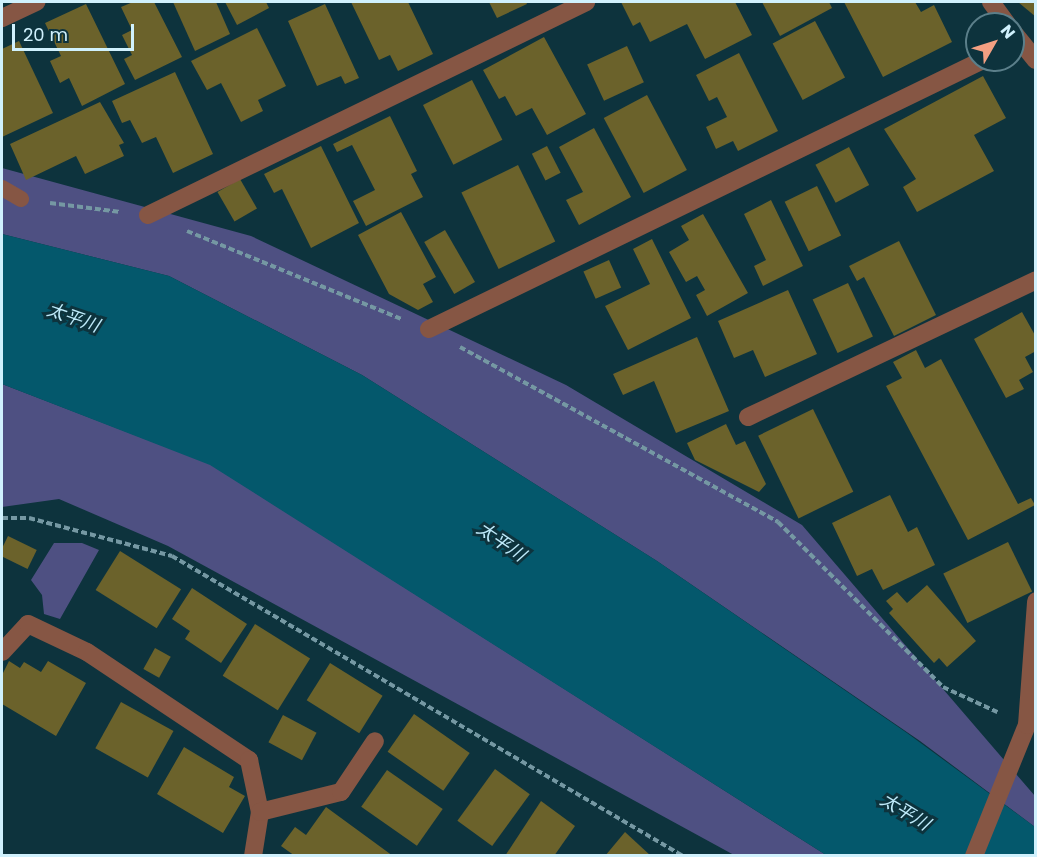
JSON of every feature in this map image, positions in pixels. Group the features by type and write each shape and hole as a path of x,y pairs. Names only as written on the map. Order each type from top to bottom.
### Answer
{"street":[{"path":"2,18 36,2"},
{"path":"148,215 586,2"},
{"path":"429,329 965,69"},
{"path":"748,417 1035,280"},
{"path":"974,855 1031,722 1035,601"},
{"path":"2,652 28,624 87,652 249,760 260,812 253,855"},
{"path":"260,812 341,792 375,741"}],"lane":[{"path":"2,188 21,199"}],"path":[{"path":"21,199 148,215 429,329 778,522 943,687 1031,722"},
{"path":"2,518 29,518 172,556 683,855"}],"shaded area":[{"path":"2,168 251,236 566,385 802,525 1035,796 1035,827 920,741 657,561 362,375 169,276 2,234"},
{"path":"2,384 210,464 826,855 734,855 168,546 59,499 2,507"},
{"path":"54,543 82,543 99,550 60,619 44,614 42,595 31,580"}],"water":[{"name":"太平川","path":"2,234 169,276 362,375 657,561 907,733 1035,827 1035,855 826,855 210,465 2,384"}],"building":[{"path":"133,2 154,2 182,57 135,80 124,59 132,55 122,35 132,30 121,7"},
{"path":"173,2 216,2 230,34 195,51"},
{"path":"225,2 266,2 269,8 237,25"},
{"path":"351,2 408,2 433,54 398,71 390,55 379,60"},
{"path":"489,2 526,2 527,4 497,18"},
{"path":"621,2 735,2 752,35 705,59 687,24 650,42 640,22 633,26"},
{"path":"762,2 829,2 832,8 780,36"},
{"path":"844,2 915,2 921,12 934,5 952,42 883,77"},
{"path":"1018,2 1036,2 1036,17"},
{"path":"86,4 125,84 82,106 69,78 60,83 50,61 61,56 45,23"},
{"path":"325,4 359,78 345,84 341,76 317,86 288,21"},
{"path":"815,21 845,78 803,100 773,44"},
{"path":"257,28 286,86 258,100 263,111 241,122 221,83 207,90 191,61"},
{"path":"544,37 586,114 547,135 532,108 516,116 505,96 499,99 483,70"},
{"path":"19,41 53,113 2,137 2,49"},
{"path":"627,46 644,82 604,101 587,65"},
{"path":"739,53 778,131 738,151 733,141 716,149 706,127 727,117 717,97 709,101 696,75"},
{"path":"175,72 213,154 173,173 156,137 142,143 130,120 122,123 112,101"},
{"path":"983,76 1006,118 974,135 994,171 917,212 903,187 916,179 884,129"},
{"path":"472,80 502,140 453,165 423,105"},
{"path":"647,95 687,170 644,193 604,118"},
{"path":"100,102 124,143 119,145 124,156 85,174 76,156 26,180 10,144"},
{"path":"390,116 417,171 411,174 423,197 366,226 353,201 375,190 352,145 337,152 333,144"},
{"path":"594,128 631,197 579,225 566,200 583,192 559,147"},
{"path":"321,146 359,223 311,248 282,189 274,193 264,174"},
{"path":"547,146 561,173 545,180 532,154"},
{"path":"849,147 869,185 836,203 815,165"},
{"path":"518,165 555,241 499,269 461,193"},
{"path":"240,179 257,208 234,221 217,192"},
{"path":"817,186 841,235 809,251 785,202"},
{"path":"771,200 803,266 763,286 754,266 766,260 744,214"},
{"path":"401,212 436,277 423,284 433,302 418,310 389,294 358,235"},
{"path":"703,214 748,293 707,316 696,295 705,290 697,276 686,282 669,252 689,240 681,226"},
{"path":"445,230 475,282 454,294 424,242"},
{"path":"652,239 691,318 628,350 605,306 650,284 633,249"},
{"path":"899,241 936,315 894,336 864,277 857,281 849,266"},
{"path":"609,260 621,287 596,299 583,271"},
{"path":"848,283 873,336 838,353 813,299"},
{"path":"788,290 817,354 765,377 753,350 734,358 718,321"},
{"path":"1022,312 1036,337 1036,351 1025,357 1033,372 1019,380 1024,389 1006,398 974,339"},
{"path":"697,337 729,411 676,433 654,381 623,395 613,374"},
{"path":"916,350 925,368 941,359 1018,504 1031,498 1035,505 968,540 886,386 902,378 893,362"},
{"path":"813,409 853,492 799,518 758,436"},
{"path":"726,424 736,445 745,441 766,484 759,492 695,460 687,443"},
{"path":"890,495 908,532 917,527 935,565 883,590 872,569 857,576 832,523"},
{"path":"8,536 37,550 28,569 2,556 2,548"},
{"path":"1008,542 1032,591 967,623 943,574"},
{"path":"120,551 181,589 157,628 96,590"},
{"path":"927,585 976,641 947,667 939,658 934,663 889,613 893,609 886,601 897,592 907,603"},
{"path":"192,588 247,624 221,663 185,639 190,631 172,619"},
{"path":"255,624 310,658 278,710 223,676"},
{"path":"155,648 171,657 159,678 143,669"},
{"path":"9,661 20,668 24,662 41,672 48,661 86,683 56,736 2,704 2,675"},
{"path":"330,663 383,696 359,733 307,700"},
{"path":"121,702 173,731 148,777 95,748"},
{"path":"414,714 470,753 443,791 388,752"},
{"path":"283,715 317,733 302,760 268,742"},
{"path":"184,747 234,777 229,787 245,796 223,833 157,794"},
{"path":"495,769 530,794 492,846 457,821"},
{"path":"387,770 443,809 417,846 361,807"},
{"path":"541,801 575,826 554,856 505,856"},
{"path":"326,807 393,856 295,856 281,846 295,827 306,835"},
{"path":"625,832 651,856 605,856"}]}
